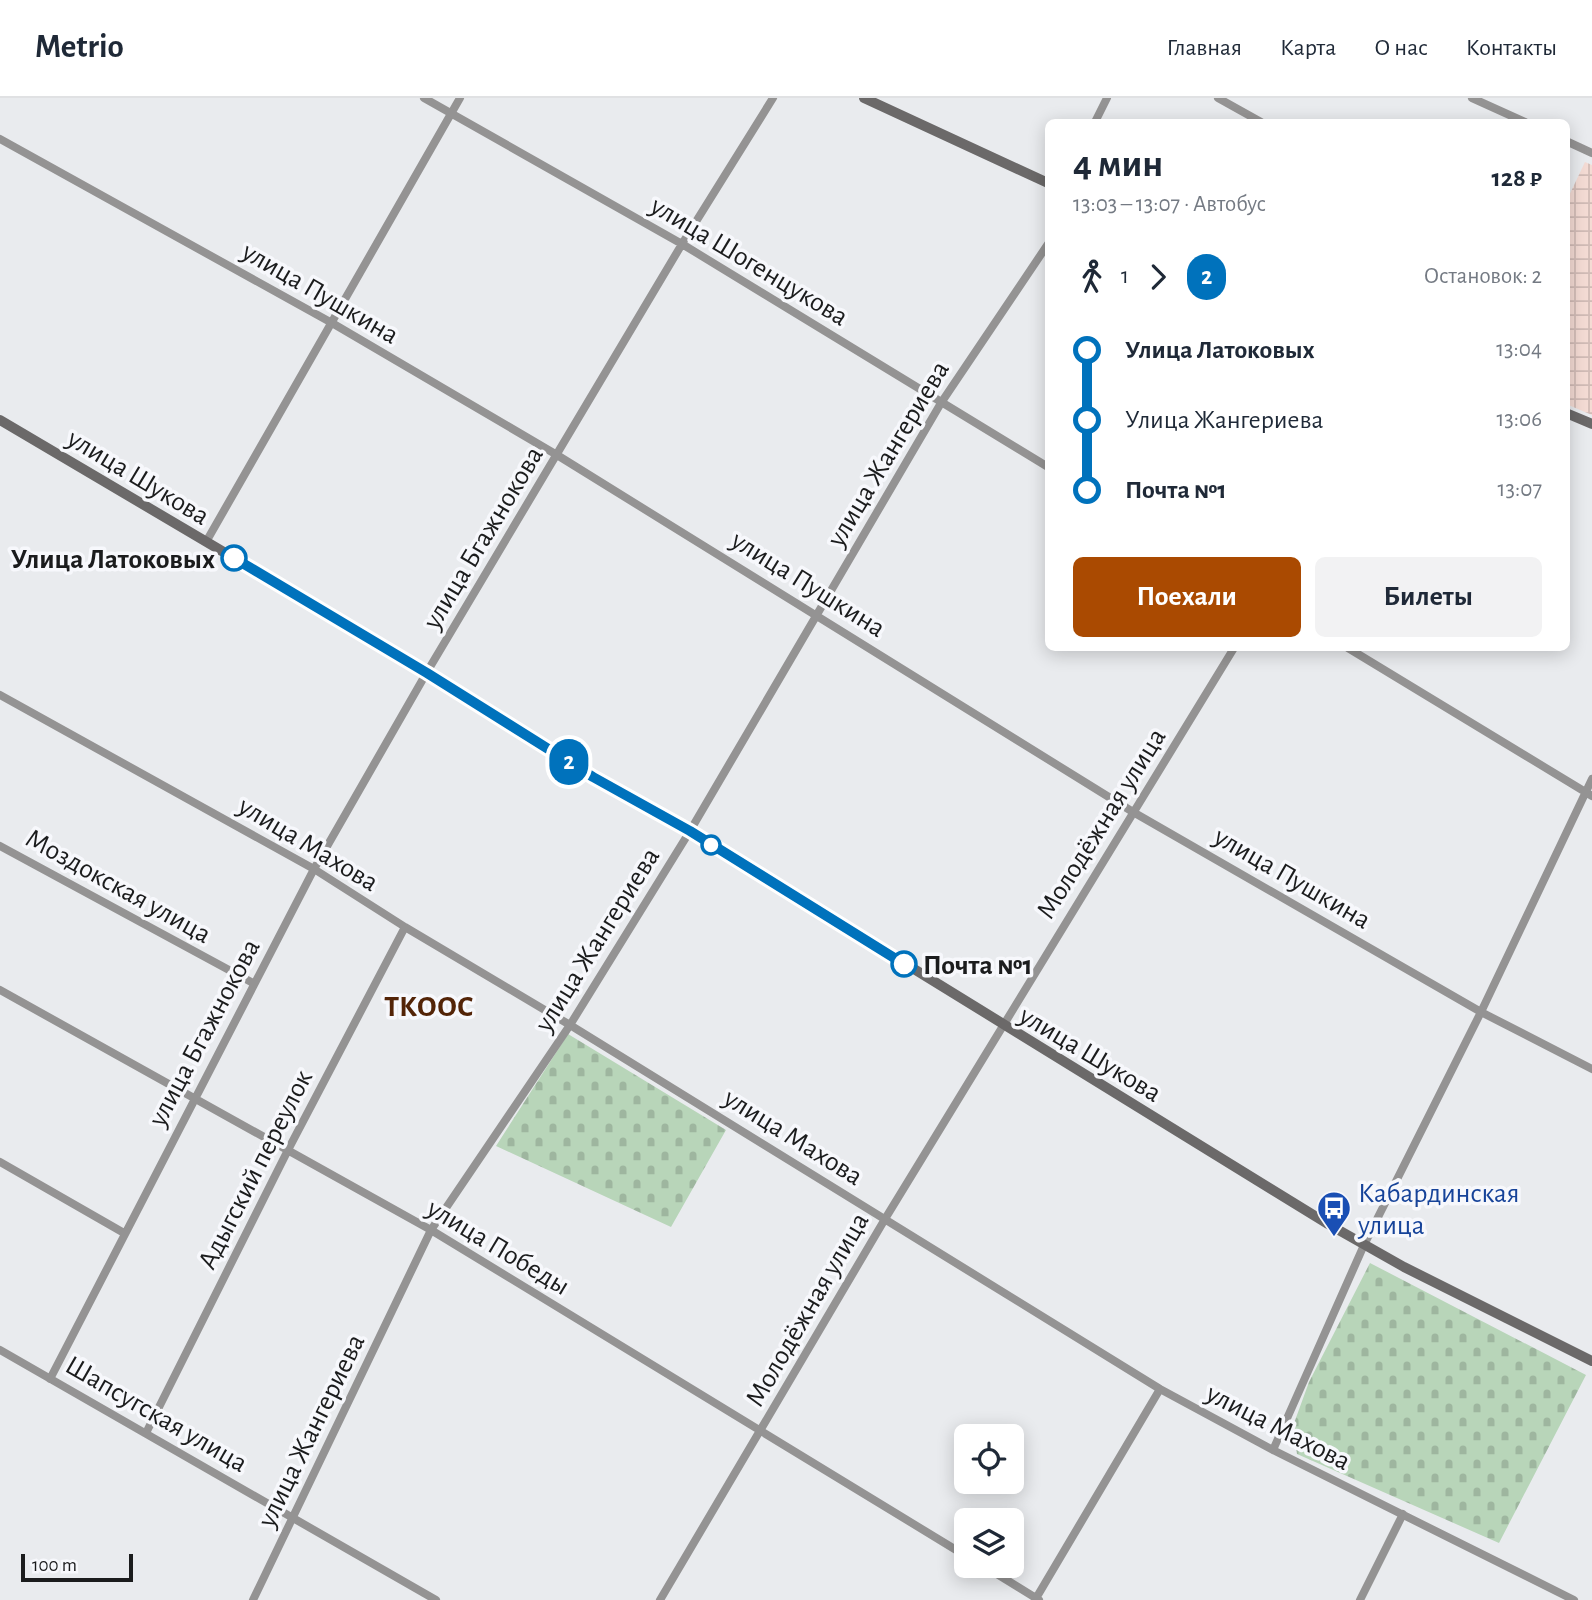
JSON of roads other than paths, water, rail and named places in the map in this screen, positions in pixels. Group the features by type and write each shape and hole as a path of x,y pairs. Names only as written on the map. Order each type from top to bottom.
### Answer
{"main road":[{"path":"864,98 1045,182"},
{"path":"1570,415 1592,424"},
{"name":"улица Шукова","path":"0,420 427,673 593,777 690,831 1002,1026 1364,1245 1592,1361"}],"street":[{"name":"улица Шогенцукова","path":"424,98 682,244 940,404 1045,465"},
{"path":"206,542 460,98"},
{"name":"улица Бгажнокова","path":"50,1379 193,1098 314,869 682,244 773,98"},
{"path":"1097,119 1108,98"},
{"path":"1218,98 1256,119"},
{"path":"1472,98 1518,119"},
{"name":"улица Пушкина","path":"0,139 332,323 557,455 1133,812 1481,1012 1592,1069"},
{"path":"1570,143 1592,153"},
{"name":"улица Жангериева","path":"253,1600 431,1230 570,1025 690,831 940,404 1045,248"},
{"name":"Молодёжная улица","path":"660,1600 885,1219 1232,651"},
{"path":"1354,651 1589,794"},
{"name":"улица Махова","path":"0,695 314,869 1160,1389 1273,1450 1574,1600"},
{"path":"1273,1450 1364,1245 1589,794 1592,779"},
{"name":"Моздокская улица","path":"0,846 254,983"},
{"name":"Адыгский переулок","path":"146,1433 288,1150 405,927"},
{"name":"улица Победы","path":"0,990 431,1230 954,1549"},
{"path":"0,1162 124,1233"},
{"name":"Шапсугская улица","path":"0,1350 436,1600"},
{"path":"1003,1578 1037,1599 1160,1389"},
{"path":"1360,1600 1403,1514"}],"place":[{"name":"Улица Латоковых","path":"234,558"},
{"name":"Почта №1","path":"904,964"},
{"name":"Кабардинская улица","path":"1334,1238"}],"district":[{"name":"ТКООС","path":"429,1006"}]}
